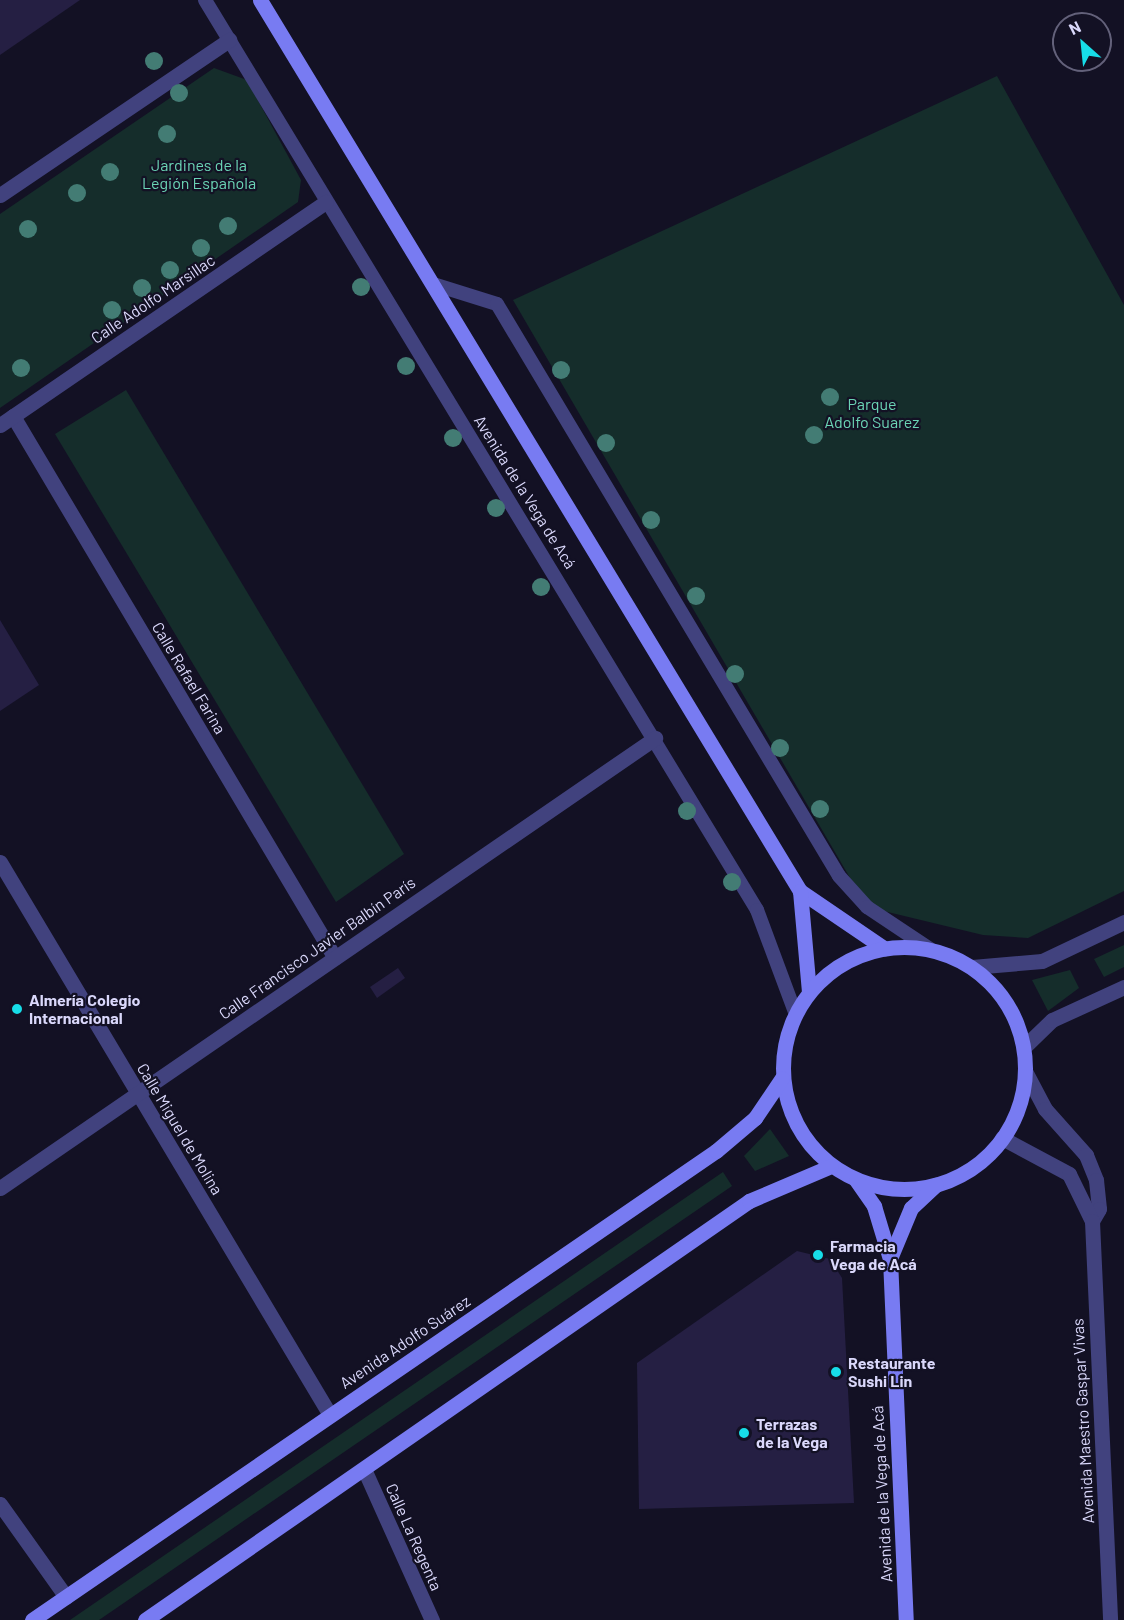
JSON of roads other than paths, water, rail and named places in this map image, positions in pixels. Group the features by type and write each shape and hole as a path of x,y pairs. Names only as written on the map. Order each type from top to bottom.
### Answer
{"main road":[{"name":"Avenida de la Vega de Acá","path":"260,0 800,891 884,948"},
{"name":"Avenida de la Vega de Acá","path":"800,891 809,991"},
{"path":"884,948 930,949 972,967 1006,1002 1024,1047 1025,1071 1019,1106 1002,1138 973,1167 937,1184 896,1189 856,1180 831,1166 803,1136 782,1078 782,1055 795,1012 809,991 843,962 884,948"},
{"name":"Avenida Adolfo Suárez","path":"32,1620 725,1144 755,1118 782,1078"},
{"path":"145,1620 754,1197 831,1166"},
{"name":"Avenida de la Vega de Acá","path":"856,1180 874,1206 890,1259 906,1620"},
{"name":"Avenida de la Vega de Acá","path":"890,1259 911,1208 937,1184"}],"street":[{"path":"0,195 229,40"},
{"name":"Calle Adolfo Marsillac","path":"6,421 326,202"},
{"name":"Calle Rafael Farina","path":"6,421 335,958"},
{"name":"Calle Francisco Javier Balbín París","path":"0,1188 655,738"},
{"name":"Calle Miguel de Molina","path":"0,862 330,1415"},
{"path":"972,967 1042,961 1124,922"},
{"path":"1024,1047 1052,1020 1124,987"},
{"name":"Avenida Maestro Gaspar Vivas","path":"1025,1071 1045,1109 1086,1155 1096,1180 1099,1209 1092,1221"},
{"name":"Avenida Maestro Gaspar Vivas","path":"1002,1138 1069,1174 1092,1221 1110,1620"},
{"name":"Calle La Regenta","path":"364,1468 432,1620"},
{"path":"0,1504 66,1597"}],"lane":[{"name":"Avenida de la Vega de Acá","path":"205,0 326,202 655,738 763,921 795,1012"},
{"path":"433,284 497,304 839,876 867,907 930,949"}],"place":[{"name":"Almería Colegio Internacional","path":"17,1009"},
{"name":"Farmacia Vega de Acá","path":"818,1255"},
{"name":"Restaurante Sushi Lin","path":"836,1372"},
{"name":"Terrazas de la Vega","path":"744,1433"}],"park label":[{"name":"Jardines de la Legión Española","path":"199,174"},
{"name":"Parque Adolfo Suarez","path":"872,413"}]}
